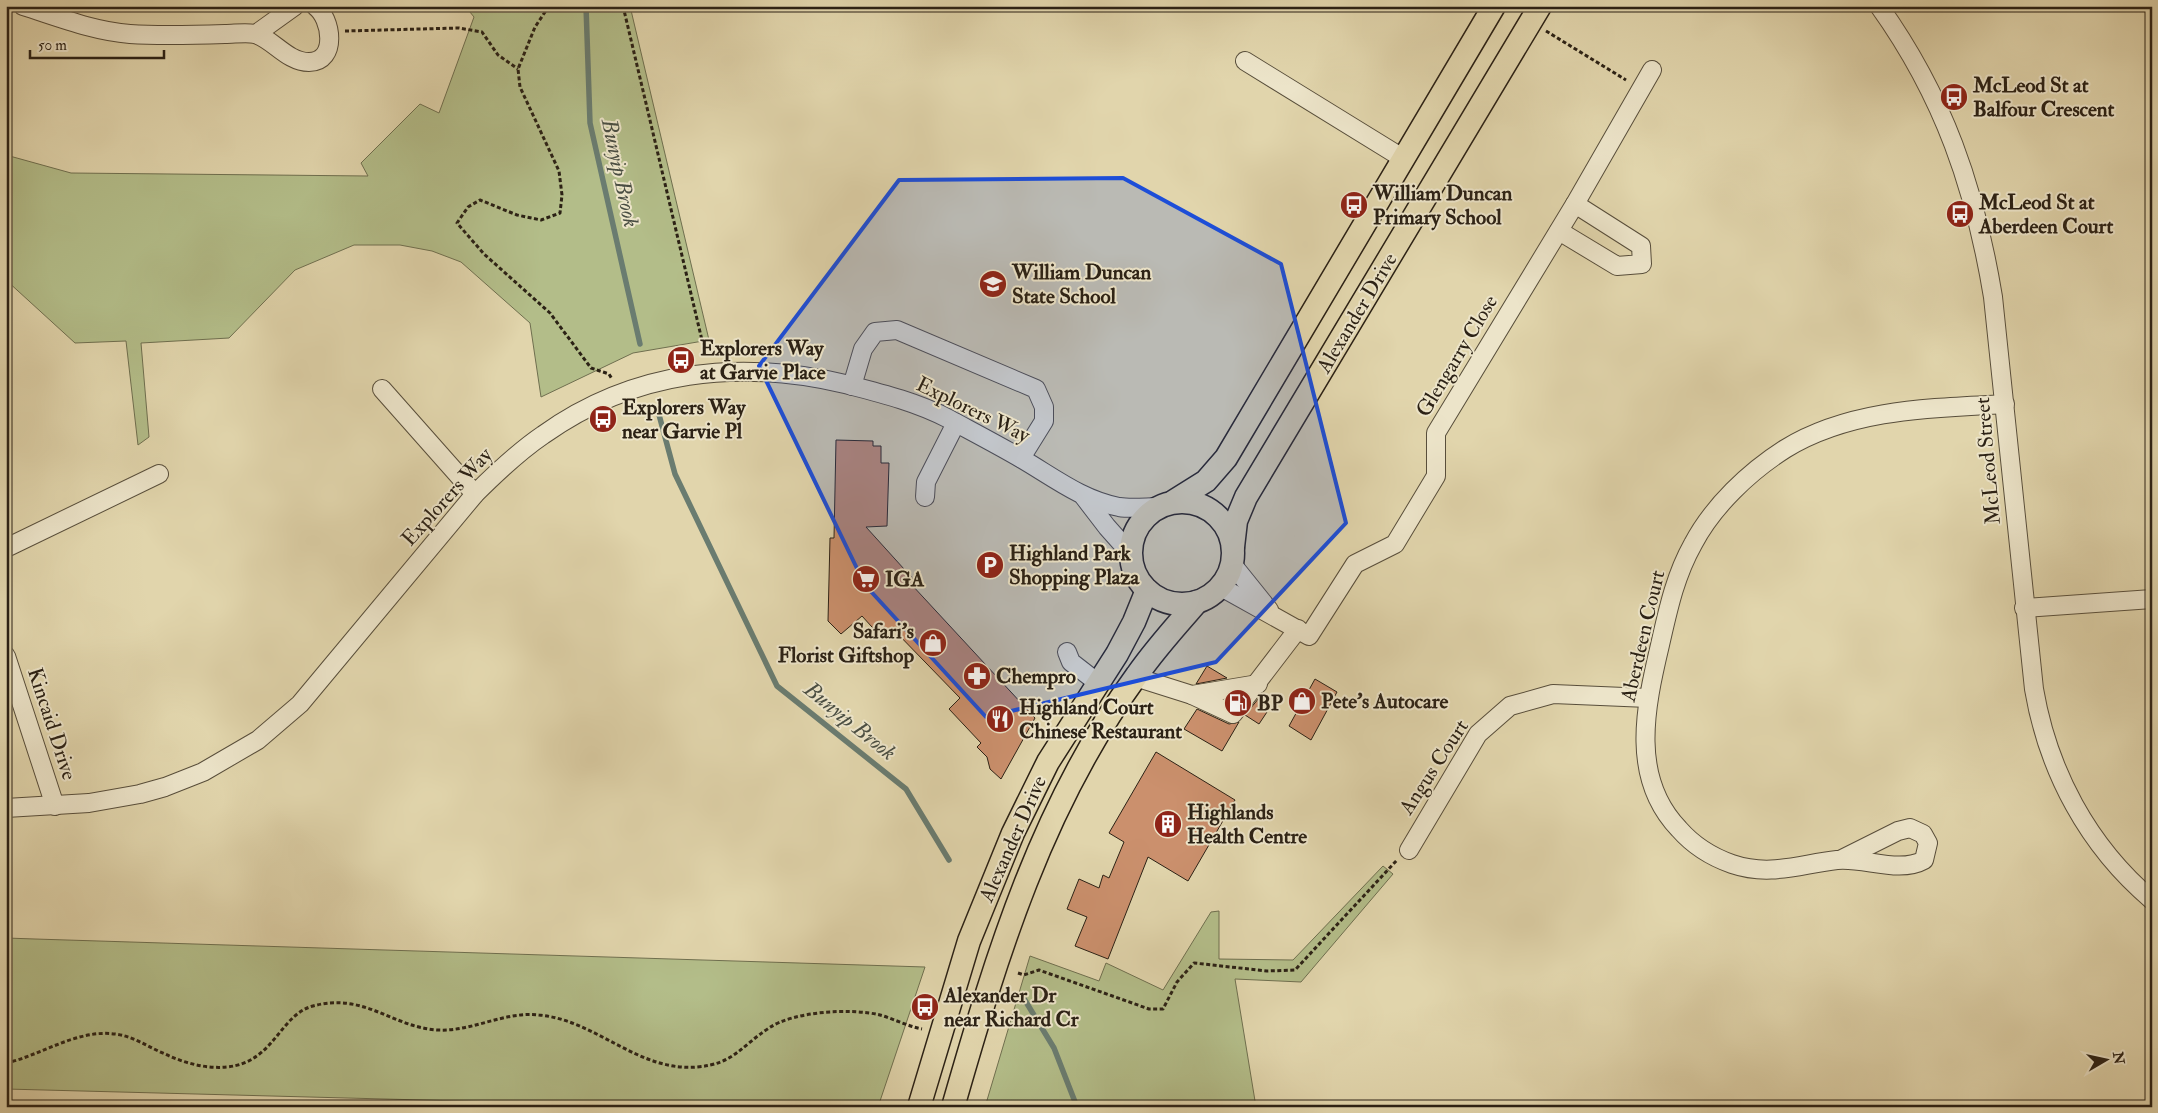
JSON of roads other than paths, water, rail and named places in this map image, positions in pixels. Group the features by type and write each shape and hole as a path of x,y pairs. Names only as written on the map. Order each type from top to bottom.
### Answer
{"main road":[{"name":"Alexander Drive","path":"1233,556 1236,521 1246,496 1540,6"},
{"name":"Alexander Drive","path":"1167,504 1206,481 1226,458 1493,9"},
{"path":"1194,502 1209,509 1222,521 1228,530 1233,556 1221,587 1213,594 1197,602 1171,603 1161,600 1147,590 1134,571 1131,554 1134,537 1143,521 1167,504 1194,502"},
{"name":"Alexander Drive","path":"919,1107 969,940 1013,833 1048,762 1134,622 1147,590"},
{"name":"Alexander Drive","path":"953,1107 1004,937 1024,884 1081,763 1135,677 1197,602"}],"street":[{"path":"23,6 97,29 130,34 256,34 291,57 308,62 320,60 324,55 330,32 325,17 315,6"},
{"path":"256,34 296,6"},
{"name":"McLeod Street","path":"1879,6 1936,100 1954,140 1972,194 1984,244 1993,297 2005,404 2024,608 2038,714 2047,744 2061,781 2081,817 2107,854 2152,900"},
{"path":"1245,61 1404,159"},
{"name":"Glengarry Close","path":"1298,629 1310,636 1355,564 1395,544 1436,476 1436,433 1576,204 1652,70"},
{"path":"1559,231 1617,266 1642,264 1641,246 1576,204"},
{"path":"852,386 863,349 875,332 897,330 915,337 1036,389 1044,407 1044,421 1021,458"},
{"name":"Explorers Way","path":"6,808 56,806 116,799 165,787 203,772 258,740 300,704 474,494 506,463 545,433 589,408 619,394 674,378 729,371 780,372 819,378 852,386 906,402 956,423 1021,458 1084,497 1120,507 1167,504"},
{"path":"382,389 474,494"},
{"name":"Aberdeen Court","path":"1840,860 1772,871 1733,865 1690,842 1671,821 1659,803 1651,786 1647,766 1648,698 1671,595 1693,543 1728,497 1766,462 1787,448 1812,436 1854,421 1895,412 2005,404"},
{"path":"925,497 926,482 956,423"},
{"path":"6,548 159,474"},
{"name":"Explorers Way","path":"1084,497 1131,554"},
{"path":"1233,556 1274,616"},
{"path":"1135,677 1192,695 1233,714 1258,684 1298,629 1221,587"},
{"path":"2024,608 2152,599"},
{"path":"1067,652 1071,662 1098,683"},
{"name":"Kincaid Drive","path":"6,656 56,806"},
{"path":"1192,695 1258,684"},
{"name":"Angus Court","path":"1409,850 1478,734 1510,706 1553,694 1648,698"}],"waterway":[{"name":"Bunyip Brook","path":"586,6 590,123 640,344"},
{"name":"Bunyip Brook","path":"658,411 675,474 777,686 906,789 949,860"},
{"name":"Bunyip Brook","path":"1023,997 1054,1048 1077,1107"}],"place":[{"name":"McLeod St at Balfour Crescent","path":"1954,97"},
{"name":"William Duncan Primary School","path":"1354,205"},
{"name":"McLeod St at Aberdeen Court","path":"1960,214"},
{"name":"William Duncan State School","path":"993,284"},
{"name":"Explorers Way at Garvie Place","path":"681,360"},
{"name":"Explorers Way near Garvie Pl","path":"603,419"},
{"name":"Highland Park Shopping Plaza","path":"990,565"},
{"name":"IGA","path":"866,579"},
{"name":"Safari's Florist Giftshop","path":"933,643"},
{"name":"Chempro","path":"977,676"},
{"name":"Pete's Autocare","path":"1302,701"},
{"name":"BP","path":"1238,703"},
{"name":"Highland Court Chinese Restaurant","path":"1000,719"},
{"name":"Highlands Health Centre","path":"1168,824"},
{"name":"Alexander Dr near Richard Cr","path":"925,1007"}]}
